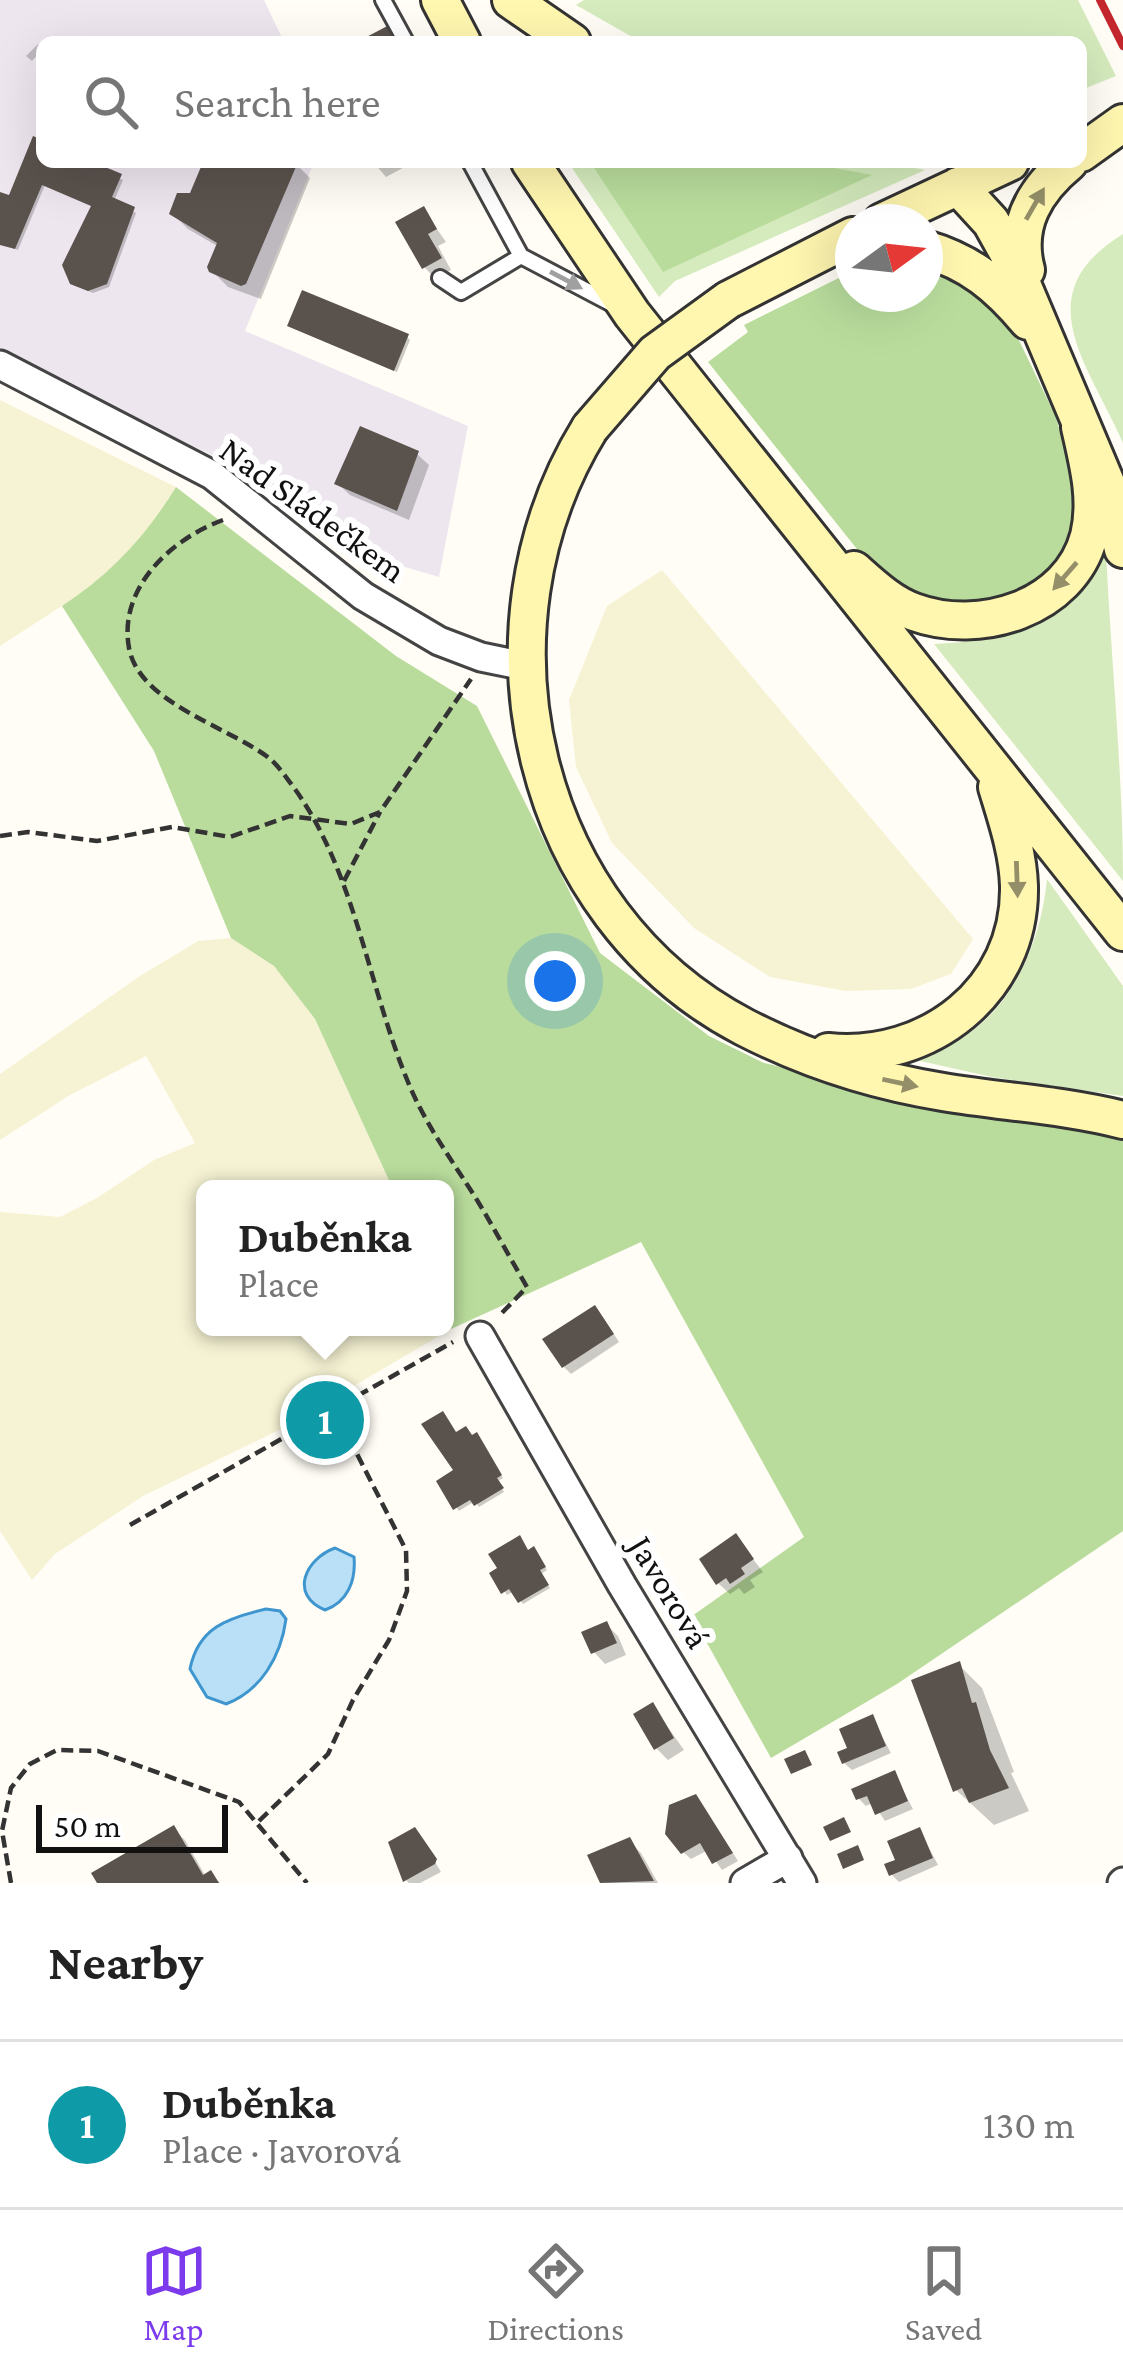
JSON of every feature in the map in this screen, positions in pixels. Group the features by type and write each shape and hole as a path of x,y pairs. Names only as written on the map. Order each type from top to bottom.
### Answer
{"main road":[{"path":"440,0 459,36"},
{"path":"511,0 563,36"},
{"path":"534,168 632,314 1123,932"},
{"path":"920,204 997,168"},
{"path":"1042,337 1023,256 1022,229 1040,191 1063,168"},
{"path":"958,186 1003,240 1109,490 1123,548"},
{"path":"835,245 728,300 655,353 590,428 559,489 537,556 525,666 541,776 583,876 613,920 675,980 742,1026 883,1080 1123,1120"},
{"path":"943,254 990,279 1042,337"},
{"path":"773,494 851,568 896,603 933,618 994,618 1050,593 1082,555 1093,506 1080,427"},
{"path":"789,1047 835,1053 907,1044 946,1026 981,996 1006,953 1019,891 1015,850 990,766"}],"street":[{"name":"Nad Sládečkem","path":"0,364 212,475 363,596 439,641 481,657 525,666"},
{"name":"Javorová","path":"480,1336 622,1585 802,1883"},
{"path":"745,1883 788,1858"}],"lane":[{"path":"383,0 403,36"},
{"path":"473,168 520,256 632,314"},
{"path":"440,278 461,292 520,256"}],"path":[{"path":"130,1526 453,1342 480,1336 526,1287 475,1197 431,1134 407,1080 342,884 311,818 271,759 184,709 140,676 129,647 131,601 162,558 204,527 258,513"},
{"path":"342,884 380,812 468,684 481,657"},
{"path":"0,836 28,832 98,842 172,827 230,837 290,816 351,824 380,812"},
{"path":"259,1821 328,1754 404,1604 406,1550 334,1409"},
{"path":"11,1883 2,1831 11,1788 30,1764 57,1750 98,1751 238,1802 308,1883"}],"shaded area":[{"path":"0,0 264,0 281,36 36,36 36,168 312,168 245,331 468,426 439,577 340,548 222,460 0,353"},
{"path":"0,400 176,487 152,525 102,580 0,646"},
{"path":"662,570 973,939 951,974 911,989 846,991 770,977 694,928 612,843 576,767 569,700 607,606"},
{"path":"231,938 274,966 315,1019 389,1180 196,1180 196,1336 439,1336 277,1431 143,1496 55,1554 32,1580 0,1531 0,1212 60,1217 154,1160 195,1143 146,1056 70,1095 0,1140 0,1074 198,941"}],"green space":[{"path":"584,0 1078,0 1116,76 1087,88 1087,36 630,36 576,5"},
{"path":"572,168 594,168 664,271 869,175 833,168 925,170 848,204 835,204 835,210 675,281 659,297"},
{"path":"594,168 835,168 872,175 663,272"},
{"path":"1123,234 1123,443 1082,358 1071,305 1077,281 1093,257"},
{"path":"943,272 1004,309 1054,413 1075,474 1076,522 1055,564 1029,587 999,601 941,607 876,573 708,362 748,332 744,325 835,280 835,312 943,312"},
{"path":"176,487 396,656 477,706 600,953 709,1036 764,1063 956,1107 1123,1135 1123,1531 897,1684 771,1758 692,1616 804,1537 641,1242 454,1328 454,1180 389,1180 315,1019 274,966 231,938 154,751 62,606 126,553"},
{"path":"1106,552 1123,881 934,644 989,638 1035,624 1073,597"},
{"path":"1047,879 1123,986 1123,1096 992,1077 898,1056 935,1050 960,1039 1000,1004 1028,957"}],"water":[{"path":"335,1548 354,1557 354,1574 345,1596 325,1610 307,1596 305,1577 316,1560"},
{"path":"266,1609 280,1611 286,1619 267,1670 249,1690 226,1704 207,1697 190,1669 200,1644 227,1621"}],"building":[{"path":"393,23 399,36 368,36"},
{"path":"33,136 36,168 108,168 122,174 112,197 135,207 107,284 88,291 70,284 62,265 91,206 42,185 15,249 0,245 0,192 9,195"},
{"path":"200,168 295,168 246,284 241,286 209,272 217,243 169,214 177,193 190,193"},
{"path":"424,206 437,229 428,234 442,258 422,269 395,222"},
{"path":"302,290 409,334 394,371 287,326"},
{"path":"360,426 419,451 397,511 334,484"},
{"path":"595,1305 614,1334 562,1368 542,1339"},
{"path":"443,1411 456,1432 466,1426 472,1435 477,1432 502,1475 497,1478 504,1488 474,1506 470,1500 453,1510 436,1481 453,1470 421,1424"},
{"path":"736,1533 754,1559 741,1568 745,1574 730,1584 726,1578 716,1585 699,1559"},
{"path":"520,1535 528,1550 534,1546 546,1567 540,1570 549,1585 518,1603 509,1589 501,1594 489,1573 497,1568 488,1554"},
{"path":"607,1621 617,1643 591,1654 581,1632"},
{"path":"960,1661 990,1750 1009,1788 969,1803 962,1788 953,1792 911,1680"},
{"path":"653,1702 674,1738 654,1750 633,1714"},
{"path":"873,1714 886,1746 842,1764 837,1752 847,1748 839,1729"},
{"path":"805,1750 812,1765 791,1774 784,1759"},
{"path":"895,1770 908,1801 875,1815 867,1796 856,1800 851,1789"},
{"path":"696,1794 733,1853 712,1864 700,1843 681,1854 665,1834 669,1805"},
{"path":"844,1817 851,1832 830,1841 823,1827"},
{"path":"174,1825 203,1875 211,1870 219,1883 97,1883 91,1873"},
{"path":"415,1827 437,1859 403,1882 388,1842"},
{"path":"920,1827 933,1858 889,1876 884,1864 895,1860 887,1841"},
{"path":"630,1837 654,1881 600,1883 587,1855"},
{"path":"858,1845 864,1860 843,1869 837,1854"}],"railway":[{"path":"1100,0 1123,46"}],"place":[{"name":"Duběnka","path":"325,1420"}]}
